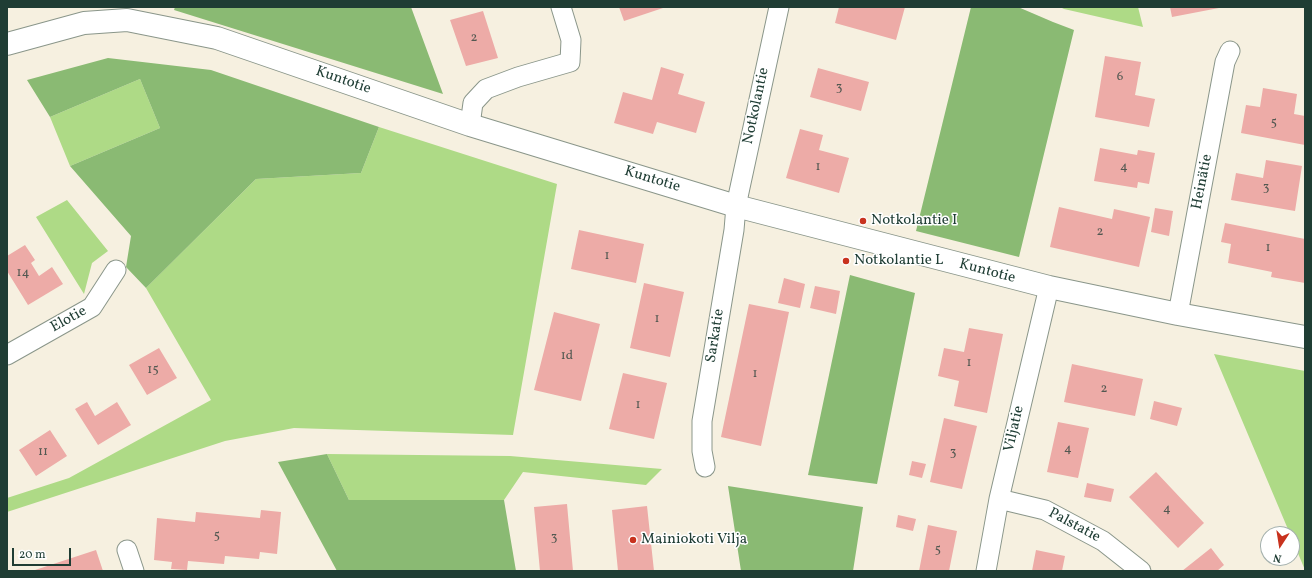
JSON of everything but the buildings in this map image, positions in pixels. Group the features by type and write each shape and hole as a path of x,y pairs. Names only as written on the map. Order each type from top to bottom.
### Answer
{"street":[{"path":"470,125 473,103 486,89 518,77 570,62 571,40 561,7"},
{"name":"Notkolantie","path":"736,206 779,7"},
{"name":"Kuntotie","path":"7,44 84,23 127,20 217,38 470,125 736,206 1049,288 1178,314 1305,336"},
{"name":"Heinätie","path":"1178,314 1225,62 1230,51"},
{"name":"Sarkatie","path":"705,467 702,451 702,421 734,230 736,206"},
{"name":"Elotie","path":"7,354 92,306 116,270"},
{"name":"Viljatie","path":"986,571 999,499 1049,288"},
{"name":"Palstatie","path":"999,499 1045,510 1103,541 1141,571"},
{"path":"127,550 134,571"}],"green space":[{"path":"175,7 411,7 443,94 174,10"},
{"path":"971,7 1018,7 1074,30 1019,257 916,231"},
{"path":"1060,7 1138,7 1143,27 1064,9"},
{"path":"108,58 211,70 379,127 361,173 256,179 146,288 126,267 131,236 70,166 160,128 140,79 50,117 27,80"},
{"path":"140,79 160,128 70,166 50,117"},
{"path":"379,127 557,184 513,435 294,428 225,441 7,512 7,498 69,478 211,400 146,288 256,179 361,173"},
{"path":"67,200 108,251 92,263 84,294 36,217"},
{"path":"850,275 915,293 877,484 808,475"},
{"path":"1214,354 1305,371 1305,570 1300,558 1300,526 1287,526"},
{"path":"327,454 510,456 662,469 646,485 523,472 504,500 349,500"},
{"path":"327,454 349,500 504,500 516,571 337,571 278,462"},
{"path":"728,486 863,507 853,571 741,571"}],"place":[{"name":"Notkolantie I","path":"863,221"},
{"name":"Notkolantie L","path":"846,261"},
{"name":"Mainiokoti Vilja","path":"633,540"}]}
